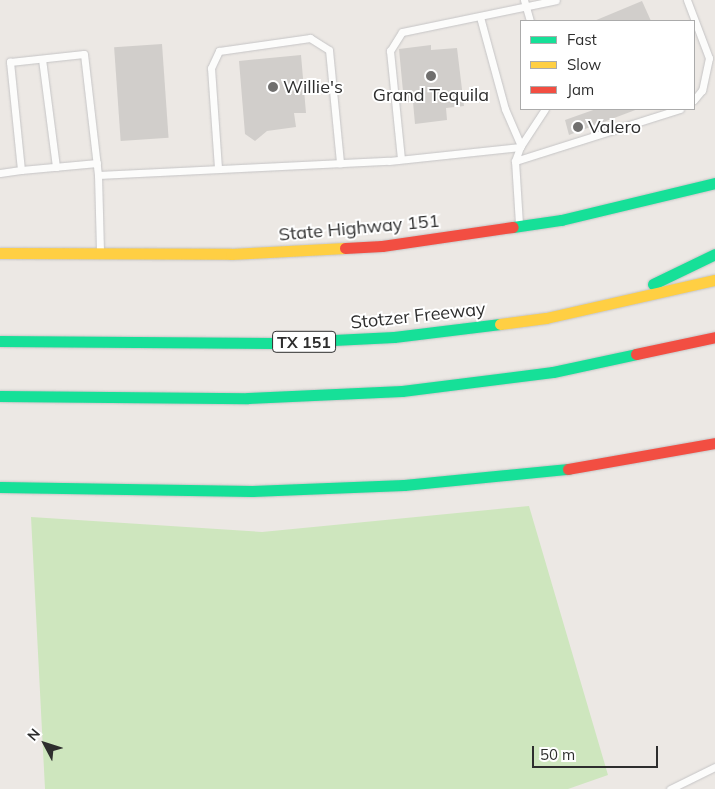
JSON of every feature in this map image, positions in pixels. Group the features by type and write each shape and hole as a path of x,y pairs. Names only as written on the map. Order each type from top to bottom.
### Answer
{"main road":[{"name":"State Highway 151","path":"0,253 246,254 352,248 519,228 646,202 715,183"},
{"path":"606,306 715,254"},
{"name":"Stotzer Freeway","path":"0,341 265,343 364,339 486,327 606,306 715,280"},
{"path":"0,396 240,398 402,392 553,372 715,337"},
{"path":"0,487 252,491 396,486 584,467 715,443"}],"lane":[{"path":"524,0 530,20"},
{"path":"401,159 390,51 402,32 526,9 556,0"},
{"path":"688,0 710,58 702,90 695,99"},
{"path":"480,17 505,109 520,147"},
{"path":"218,168 211,68 219,51 310,38 329,50 340,163"},
{"path":"695,42 702,40"},
{"path":"21,170 10,62 84,54 98,175 100,254"},
{"path":"42,59 56,167"},
{"path":"519,228 515,161 520,147 544,110"},
{"path":"515,161 677,110"},
{"path":"98,175 401,159 520,147"},
{"path":"0,173 97,163"},
{"path":"670,789 715,767"}],"green space":[{"path":"529,506 608,775 568,789 45,789 31,517 262,532"}],"building":[{"path":"642,1 651,20 596,20"},
{"path":"162,44 169,138 121,141 114,47"},
{"name":"Grand Tequila","path":"431,45 431,50 457,48 464,106 446,108 447,120 415,124 413,102 404,102 399,49"},
{"name":"Willie's","path":"301,55 306,113 294,113 296,127 267,131 255,141 245,134 239,61"},
{"name":"Valero","path":"593,110 635,110 569,135 565,120"}],"traffic: fast":[{"path":"513,227 561,220 715,183"},
{"path":"653,284 715,254"},
{"path":"0,341 273,343 394,337 500,324"},
{"path":"0,396 248,398 402,391 553,372 636,354"},
{"path":"0,487 252,491 404,485 568,469"}],"traffic: slow":[{"path":"0,253 231,254 345,248"},
{"path":"500,324 546,318 715,280"}],"traffic: jam":[{"path":"345,248 382,246 513,227"},
{"path":"636,354 715,337"},
{"path":"568,469 715,443"}],"place":[{"name":"Grand Tequila","path":"431,76"},
{"name":"Willie's","path":"273,87"},
{"name":"Valero","path":"578,127"}]}
